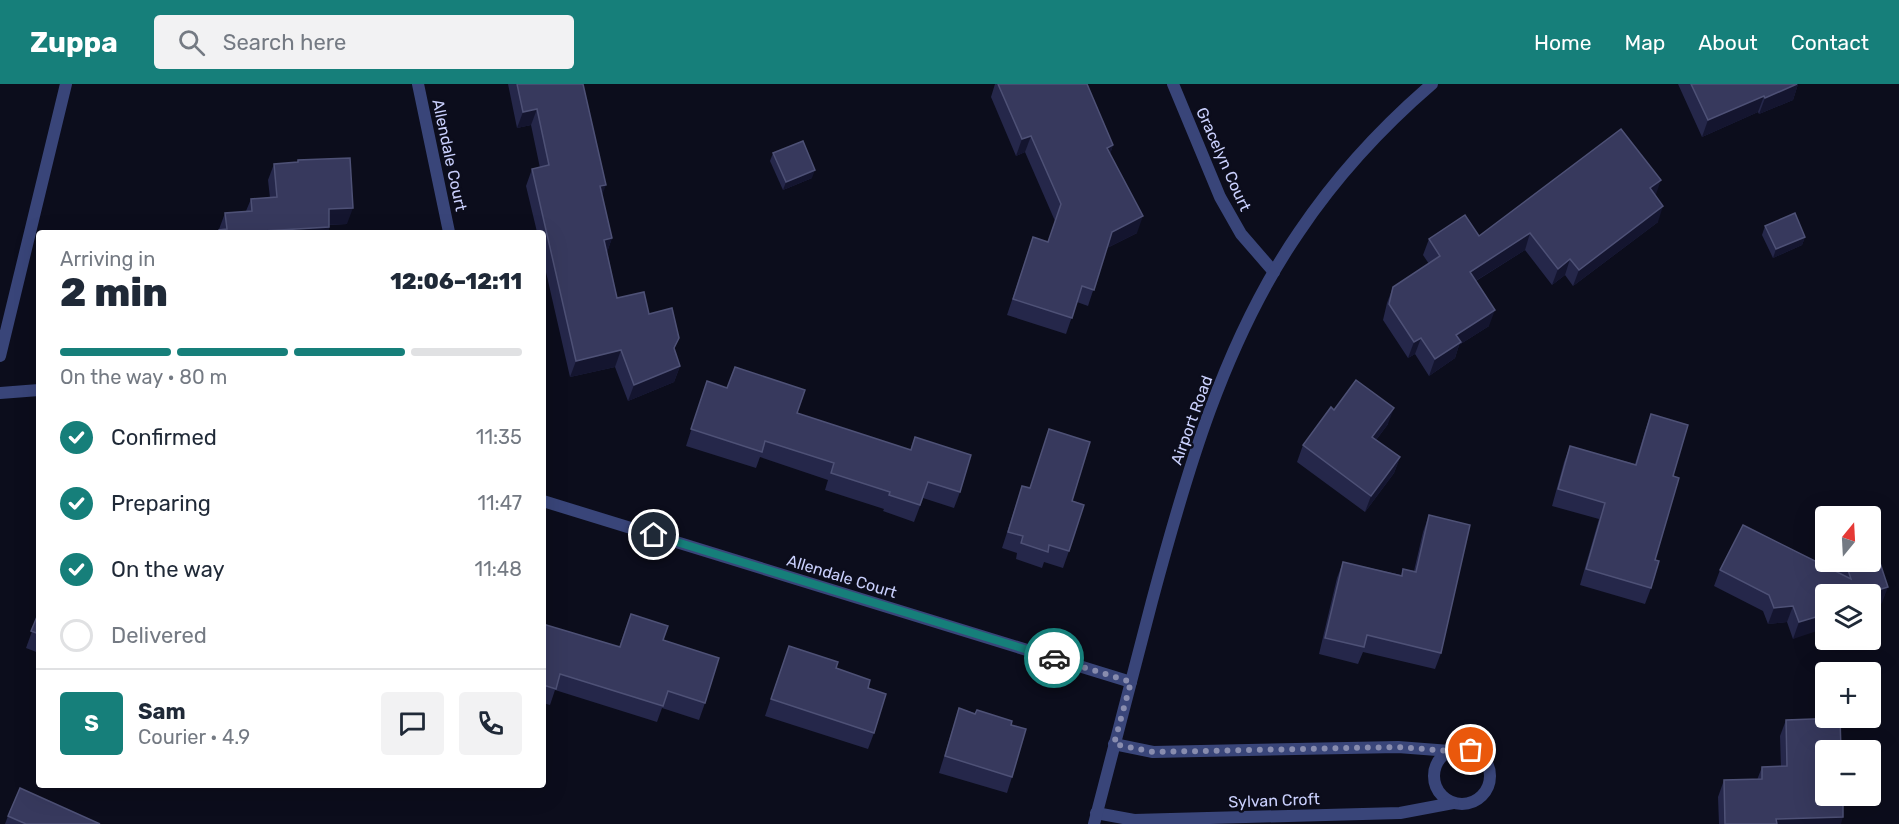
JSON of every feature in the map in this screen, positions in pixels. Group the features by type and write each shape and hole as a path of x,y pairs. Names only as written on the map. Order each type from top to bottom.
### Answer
{"street":[{"path":"0,356 66,84"},
{"name":"Allendale Court","path":"418,84 449,230"},
{"name":"Gracelyn Court","path":"1173,84 1220,196 1241,234 1274,272"},
{"name":"Airport Road","path":"1095,818 1177,509 1212,404 1240,339 1274,272 1298,232 1346,170 1432,84"},
{"path":"0,393 36,390"},
{"name":"Allendale Court","path":"546,502 1131,682"},
{"name":"Sylvan Croft","path":"1095,818 1146,820 1400,813 1453,803 1474,802 1489,786 1488,764 1481,755 1460,748 1450,751 1398,747 1153,752 1114,744"},
{"path":"1450,751 1435,767 1434,778 1443,797 1453,803"}],"building":[{"path":"517,84 583,84 606,185 600,186 612,238 604,240 617,298 644,292 649,314 672,308 679,338 674,348 680,366 634,385 621,350 576,361 532,169 549,165 537,109 523,112"},
{"path":"998,84 1087,84 1113,145 1107,148 1143,216 1112,232 1094,290 1082,286 1072,318 1013,299 1033,237 1048,242 1061,204 1031,136 1022,139"},
{"path":"1691,84 1797,84 1708,120"},
{"path":"1621,129 1661,180 1650,188 1663,206 1579,270 1570,259 1558,269 1530,233 1470,272 1495,310 1456,335 1461,342 1435,359 1421,338 1414,342 1389,304 1393,287 1440,256 1429,239 1465,215 1479,236"},
{"path":"803,141 815,170 786,182 773,153"},
{"path":"350,158 353,208 329,209 329,227 219,230 227,229 225,213 252,211 251,199 277,197 274,164 298,162 298,160"},
{"path":"1795,213 1805,237 1776,249 1765,226"},
{"path":"735,367 805,390 797,413 911,450 915,437 971,455 960,492 928,482 920,505 889,495 890,492 831,473 834,463 765,441 762,452 691,429 707,381 727,388"},
{"path":"1356,380 1394,408 1372,437 1400,457 1371,496 1303,445 1331,407 1334,410"},
{"path":"1651,414 1688,425 1673,476 1679,478 1655,560 1659,561 1651,588 1586,569 1605,503 1558,489 1570,446 1636,465"},
{"path":"1049,429 1090,442 1072,501 1084,505 1069,551 1049,545 1048,552 1021,543 1023,536 1008,532 1022,486 1030,488"},
{"path":"1429,515 1470,525 1441,653 1367,635 1364,647 1325,638 1343,562 1402,576 1403,569 1416,572"},
{"path":"1743,525 1815,561 1815,572 1837,572 1851,579 1849,572 1881,572 1881,566 1888,587 1881,589 1881,584 1815,584 1815,617 1799,622 1793,606 1774,608 1769,595 1720,570"},
{"path":"631,614 668,626 663,640 719,658 705,703 668,691 663,706 560,674 556,689 546,686 546,625 620,647"},
{"path":"36,619 36,633 31,631"},
{"path":"789,646 838,662 836,668 870,680 868,688 886,694 874,733 771,699"},
{"path":"959,708 975,714 977,710 1012,721 1011,725 1026,729 1012,777 945,756"},
{"path":"1815,719 1815,728 1840,728 1841,740 1815,740 1815,806 1843,806 1843,817 1776,819 1777,824 1725,824 1724,780 1762,779 1762,767 1787,766 1786,720"},
{"path":"20,788 100,824 26,824 8,816"}],"way so far":[{"path":"1054,658 1131,682 1114,744 1153,752 1398,747 1450,751 1460,748 1471,750"}],"route":[{"path":"654,535 1054,658"}]}
